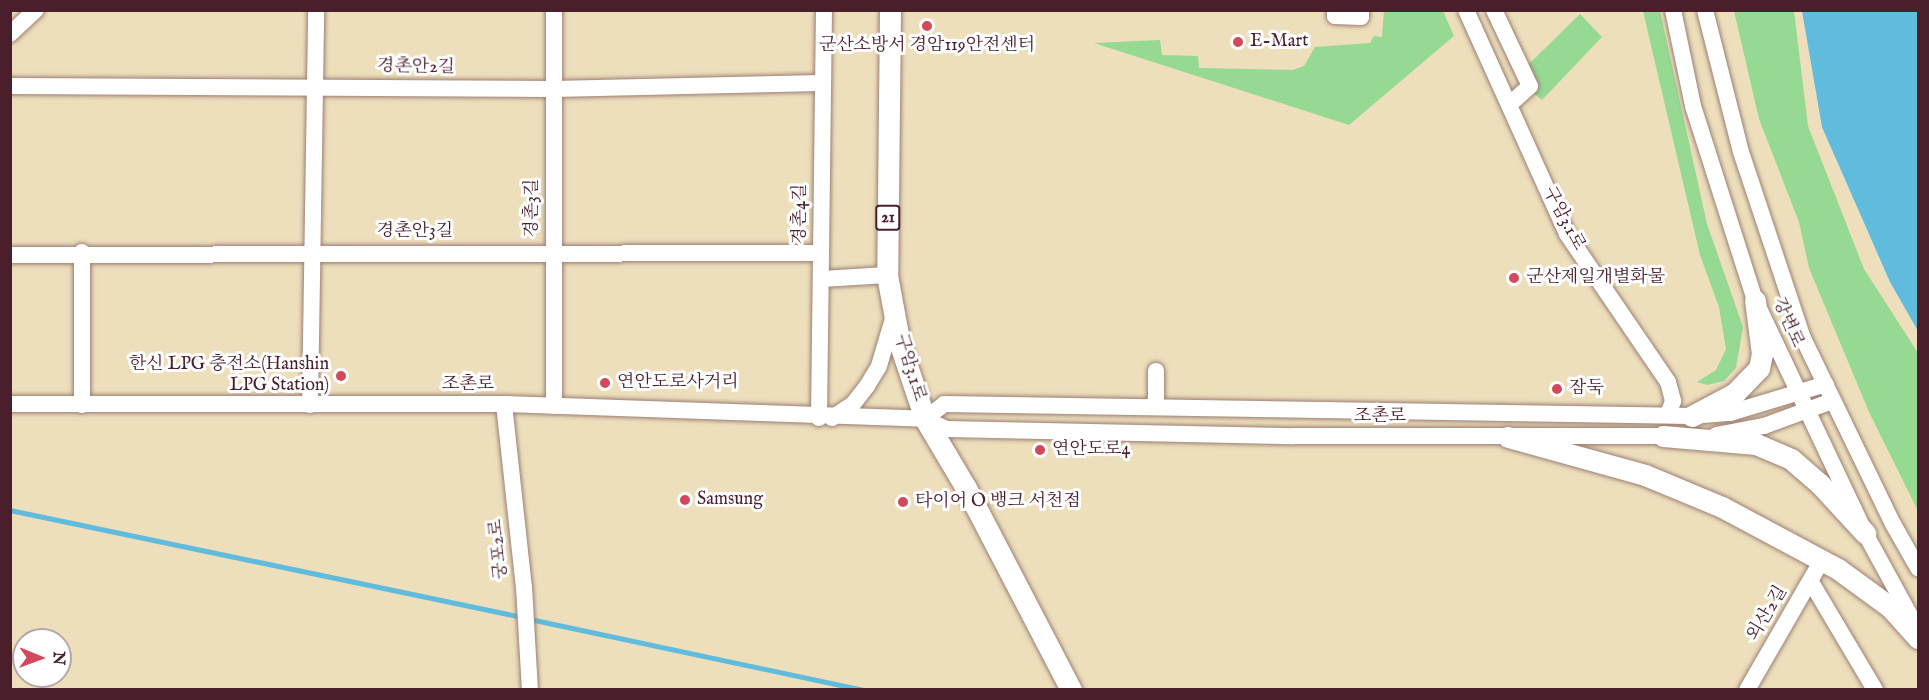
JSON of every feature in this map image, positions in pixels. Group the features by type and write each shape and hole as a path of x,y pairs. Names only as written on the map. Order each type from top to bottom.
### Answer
{"main road":[{"name":"구암3.1로","path":"890,10 887,275 900,345 925,419 966,488 1071,690"},
{"path":"1692,416 1735,393 1759,368 1762,354 1755,300"},
{"path":"1666,426 1756,444 1791,459 1820,484 1865,533"},
{"path":"1508,437 1645,475 1722,507 1822,560 1890,607 1918,638"}],"street":[{"path":"10,34 36,10"},
{"path":"310,405 311,252 317,87 316,10"},
{"name":"경촌3길","path":"554,10 554,406"},
{"name":"경촌4길","path":"824,10 820,253 825,418"},
{"path":"1335,10 1335,16 1361,17 1361,10"},
{"name":"구암3.1로","path":"1466,10 1567,234 1668,382 1673,401 1666,426"},
{"path":"1494,10 1530,86 1509,105"},
{"name":"강변로","path":"1673,10 1693,106 1755,300 1865,533 1918,631"},
{"name":"강변로","path":"1705,10 1741,152 1775,261 1803,338 1918,568"},
{"name":"경촌안2길","path":"10,86 553,89 821,84"},
{"path":"82,252 82,405"},
{"name":"경촌안3길","path":"10,255 82,252 820,253"},
{"path":"822,279 887,275"},
{"path":"825,418 853,404 867,386 879,366 894,315"},
{"path":"1150,407 1156,401 1156,371"},
{"name":"조촌로","path":"10,404 504,404 825,418 925,419 946,429 1508,437 1666,426 1692,416 1730,413 1800,395 1826,384"},
{"name":"조촌로","path":"925,419 944,404 1150,407 1666,426 1726,435 1806,412 1833,401"},
{"name":"궁포2로","path":"504,404 524,587 530,690"},
{"name":"외산2길","path":"1747,690 1777,633 1811,582 1822,560"},
{"path":"1811,582 1875,690"}],"green space":[{"path":"1384,11 1443,11 1454,36 1349,125 1094,43 1160,40 1162,55 1198,56 1199,68 1293,70 1304,66 1315,47 1370,43 1374,36 1382,37"},
{"path":"1643,11 1660,11 1707,224 1743,327 1736,368 1724,381 1707,385 1697,382 1716,370 1726,349 1719,307 1700,255"},
{"path":"1734,11 1794,11 1808,126 1864,269 1918,353 1918,511 1869,412 1809,268 1799,222 1759,119"},
{"path":"1580,14 1602,37 1542,100 1532,92 1528,65"}],"water":[{"path":"1802,11 1918,11 1918,331 1890,282 1822,127"}],"waterway":[{"path":"10,510 522,617"},
{"path":"530,619 865,690"}],"place":[{"name":"군산소방서 경암119안전센터","path":"927,26"},
{"name":"E-Mart","path":"1238,42"},
{"name":"군산제일개별화물","path":"1514,278"},
{"name":"한신 LPG 충전소(Hanshin LPG Station)","path":"341,376"},
{"name":"연안도로사거리","path":"605,383"},
{"name":"잠둑","path":"1557,389"},
{"name":"연안도로4","path":"1040,450"},
{"name":"Samsung","path":"685,500"},
{"name":"타이어 O 뱅크 서천점","path":"903,502"}]}
